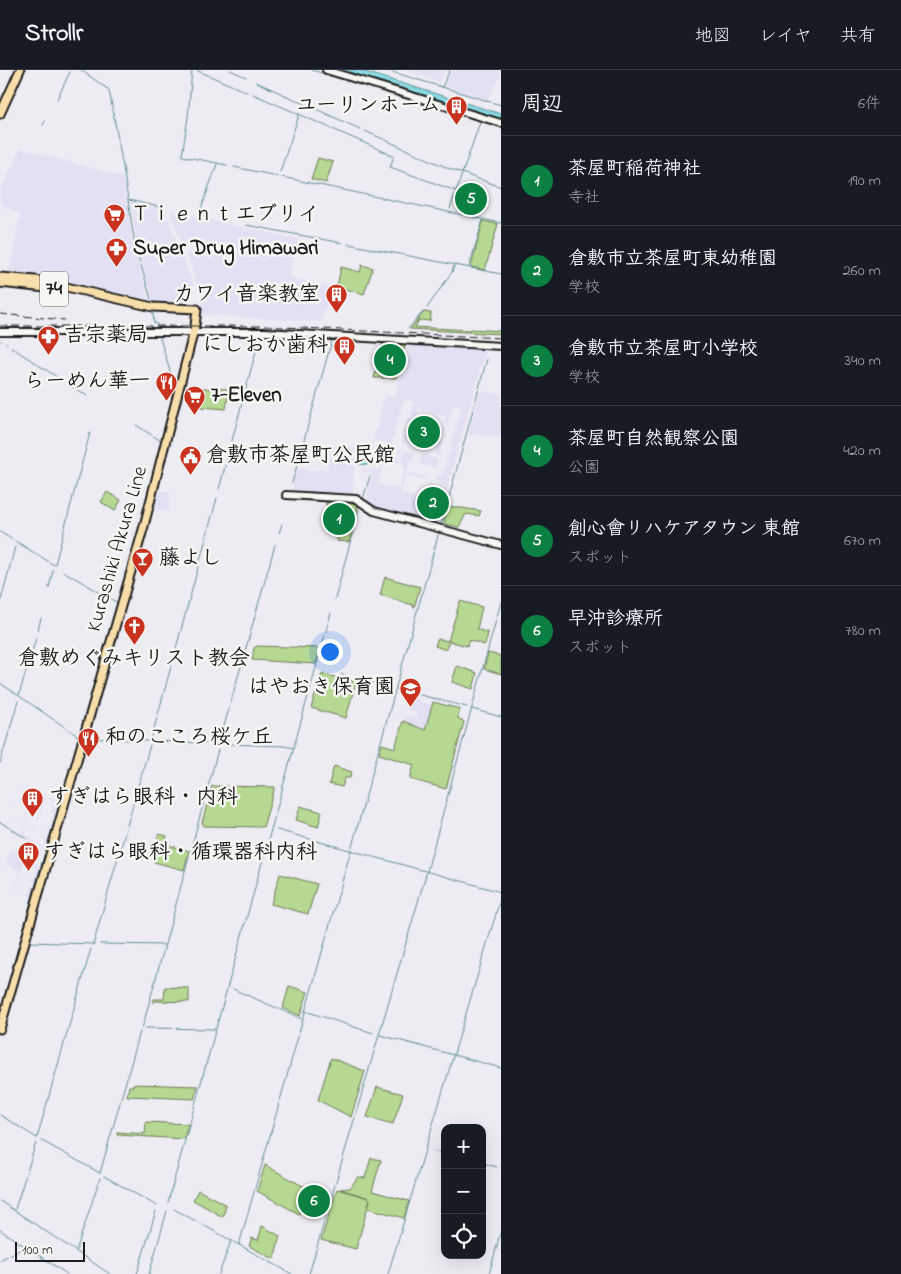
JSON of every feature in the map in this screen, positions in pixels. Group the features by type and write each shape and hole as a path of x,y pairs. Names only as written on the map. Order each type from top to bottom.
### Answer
{"main road":[{"path":"0,114 20,70"},
{"name":"Kurashiki Akura Line","path":"0,277 20,278 160,308 197,309 194,331 144,526 0,1029"},
{"path":"20,278 24,282 53,287 59,290"},
{"name":"Kurashiki Akura Line","path":"0,283 108,297"}],"street":[{"path":"326,70 501,123"},
{"path":"0,332 194,331 322,334 501,346"},
{"path":"286,495 356,499 374,510 501,545"}],"shaded area":[{"path":"404,70 446,70 439,82"},
{"path":"452,70 501,70 501,76 487,100 444,87"},
{"path":"20,148 123,177 134,249 148,299 9,271 20,214 0,204 0,192"},
{"path":"131,202 165,210 193,284 193,291 183,303 153,301 136,245"},
{"path":"172,212 299,239 289,277 332,287 321,322 203,315 200,286 197,286 186,254 195,250 192,242 183,246 170,214"},
{"path":"414,342 484,348 486,350 437,524 373,506 366,501 372,473 354,471 353,496 291,493 297,469 327,470 328,446 355,447 355,471 361,471 361,468 365,470 380,469 387,443 373,441 370,451 372,441 375,438 385,394 396,397 401,374 406,375 412,353 408,349","holes":["404,400 413,402 410,415 416,417 419,409 446,416 444,424 448,425 454,404 461,406 444,470 436,468 438,459 422,455 420,463 413,461 415,452 404,450 401,463 405,465 399,489 378,484 385,459 398,463 402,449 399,449 397,458 388,455","410,461 443,471 441,476 436,475 434,480 446,486 436,521 426,516 432,493 430,492 432,484 429,483 424,500 401,494 406,475 424,480 425,477 407,472"]},
{"path":"480,391 501,394 501,438 468,434"},
{"path":"409,418 415,420 413,427 421,429 415,449 417,438 414,434 408,434 405,443 402,443"},
{"path":"443,428 446,429 439,456 435,455 438,443 434,439 430,441 426,452 423,452 428,436 430,436 432,431 441,434"},
{"path":"170,491 169,511 152,509 156,493"},
{"path":"396,692 418,698 419,701 432,705 425,729 403,721 404,716 390,712","holes":["396,693 413,697 412,702 408,700 405,709 416,712 416,717 391,712"]},
{"path":"18,788 59,799 45,850 15,830 22,833 27,816 25,815 31,792 18,789 15,803 5,800 14,802","holes":["45,796 58,800 57,803 53,803 51,811 53,815 44,847 32,840 39,817 44,818 38,816 32,837 26,835 27,831 24,830 28,814 26,814 27,809 29,809 34,797 42,800 39,813 45,815 41,813"]},
{"path":"10,816 20,822 17,827 19,822 11,817 7,826 0,821 7,825"},
{"path":"11,848 40,866 31,897 15,887 20,872 6,864","holes":["25,860 33,863 32,867 37,868 33,880 20,876","20,877 35,882 29,894 16,887"]}],"green space":[{"path":"318,158 333,162 326,183 311,179"},
{"path":"483,221 498,224 485,270 471,267"},
{"path":"362,265 373,268 364,294 337,287 341,267 360,272"},
{"path":"424,312 431,313 430,321 419,320 415,327 501,331 501,334 410,329"},
{"path":"383,342 406,343 396,378 374,378"},
{"path":"202,388 229,389 226,409 201,407"},
{"path":"107,492 121,500 115,511 101,502"},
{"path":"326,502 355,503 358,506 349,542 337,541 341,522 346,522 347,529 352,524 350,512 346,516 343,512 342,515 333,513 333,505 326,505"},
{"path":"448,506 481,511 479,516 466,514 459,527 445,524"},
{"path":"385,577 420,587 414,608 413,605 380,595"},
{"path":"460,601 482,607 477,629 488,633 485,645 469,640 467,646 449,641 446,650 435,646 439,639 448,641"},
{"path":"257,646 320,648 316,664 252,660 254,648"},
{"path":"488,653 501,656 501,674 484,669"},
{"path":"457,666 477,673 473,689 452,682"},
{"path":"322,674 356,682 346,718 311,708"},
{"path":"433,702 460,709 458,718 464,722 446,789 410,779 414,765 379,754 382,744 395,748 403,721 425,730"},
{"path":"334,766 352,772 350,778 345,778 342,787 329,784"},
{"path":"212,786 275,787 263,827 204,826 202,823"},
{"path":"300,806 322,812 318,827 296,820"},
{"path":"159,834 167,836 165,844 189,851 184,870 154,862 159,844 156,843"},
{"path":"280,874 317,884 308,914 271,904"},
{"path":"289,986 308,992 300,1016 283,1008"},
{"path":"165,987 189,988 189,1002 156,1001 153,1003 154,999 164,999"},
{"path":"331,1058 365,1071 351,1117 318,1100"},
{"path":"133,1084 198,1086 194,1099 127,1096 129,1086 133,1086"},
{"path":"377,1087 403,1094 393,1124 367,1117"},
{"path":"146,1122 188,1124 184,1139 117,1135 117,1132 145,1134"},
{"path":"371,1158 381,1160 372,1191 409,1201 404,1218 368,1208 370,1199 356,1249 321,1240 337,1189 369,1198 340,1189 350,1188 358,1177 365,1178"},
{"path":"265,1165 310,1190 299,1214 257,1191"},
{"path":"198,1190 226,1205 223,1217 193,1200"},
{"path":"262,1226 280,1236 274,1259 249,1246 252,1238 258,1240"}],"water":[{"path":"343,70 359,70 501,114 501,119"},
{"path":"358,454 376,455 375,465 358,464"}],"waterway":[{"path":"81,70 109,90 135,246 151,299"},
{"path":"192,70 182,156 227,165"},
{"path":"196,70 247,92"},
{"path":"230,70 246,77"},
{"path":"312,70 501,127"},
{"path":"386,70 501,105"},
{"path":"442,87 450,70"},
{"path":"57,99 70,72"},
{"path":"256,82 360,129"},
{"path":"253,94 394,156 390,167 456,191"},
{"path":"280,172 299,115"},
{"path":"43,125 45,121"},
{"path":"450,209 480,122"},
{"path":"365,131 448,168 501,187"},
{"path":"204,216 199,215 217,164"},
{"path":"234,167 501,223"},
{"path":"129,200 164,208"},
{"path":"469,267 483,220"},
{"path":"246,225 342,243"},
{"path":"348,244 501,274"},
{"path":"427,308 452,272 454,266"},
{"path":"408,329 423,312"},
{"path":"153,313 154,323 156,323 158,329"},
{"path":"162,329 182,328"},
{"path":"68,329 106,329"},
{"path":"79,735 144,510 175,388 159,335"},
{"path":"219,489 260,336"},
{"path":"416,337 501,343"},
{"path":"292,483 332,340"},
{"path":"11,347 63,381"},
{"path":"441,526 487,359"},
{"path":"68,384 87,396"},
{"path":"136,425 161,441"},
{"path":"55,564 90,433"},
{"path":"363,499 370,476"},
{"path":"151,740 217,498"},
{"path":"373,506 435,524"},
{"path":"335,599 359,509"},
{"path":"279,533 282,524"},
{"path":"441,525 501,542"},
{"path":"0,532 16,542"},
{"path":"239,1245 439,532"},
{"path":"17,542 54,565"},
{"path":"157,741 219,744 275,545"},
{"path":"0,604 15,547"},
{"path":"49,588 53,570"},
{"path":"63,571 118,603"},
{"path":"309,1274 427,871 501,602"},
{"path":"168,1202 331,613"},
{"path":"38,630 41,618"},
{"path":"19,695 36,638"},
{"path":"355,678 391,687"},
{"path":"0,683 78,736"},
{"path":"397,689 467,707"},
{"path":"0,763 18,701"},
{"path":"472,709 501,717"},
{"path":"88,738 150,741"},
{"path":"46,850 78,741"},
{"path":"225,744 294,748"},
{"path":"93,945 150,745"},
{"path":"142,1029 218,750"},
{"path":"0,822 27,839"},
{"path":"277,830 501,892"},
{"path":"0,1013 44,855"},
{"path":"388,1274 501,897"},
{"path":"28,942 94,944"},
{"path":"100,944 164,945"},
{"path":"37,1138 91,949"},
{"path":"233,989 302,1019"},
{"path":"305,1011 373,1033"},
{"path":"146,1028 215,1029"},
{"path":"100,1173 140,1032"},
{"path":"380,1035 501,1068"},
{"path":"0,1115 37,1138"},
{"path":"42,1141 100,1173"},
{"path":"15,1209 36,1143"},
{"path":"432,1151 441,1153"},
{"path":"486,1164 497,1167"},
{"path":"104,1176 157,1206"},
{"path":"76,1251 100,1178"},
{"path":"0,1201 110,1274"},
{"path":"174,1209 292,1274"},
{"path":"137,1274 156,1211"},
{"path":"149,1274 167,1211"},
{"path":"0,1230 67,1274"},
{"path":"489,1274 501,1231"},
{"path":"219,1274 231,1241"},
{"path":"0,1260 25,1247"}],"railway":[{"path":"0,314 65,320"},
{"path":"0,326 264,326 501,338"}],"place":[{"name":"ユーリンホーム","path":"457,125"},
{"name":"創心會リハケアタウン 東館","path":"471,199"},
{"name":"Ｔｉｅｎｔエブリイ","path":"114,234"},
{"name":"Super Drug Himawari","path":"117,268"},
{"name":"カワイ音楽教室","path":"336,314"},
{"name":"吉宗薬局","path":"48,355"},
{"name":"茶屋町自然観察公園","path":"390,360"},
{"name":"にしおか歯科","path":"344,365"},
{"name":"らーめん華一","path":"166,401"},
{"name":"7-Eleven","path":"195,415"},
{"name":"倉敷市立茶屋町小学校","path":"424,432"},
{"name":"倉敷市茶屋町公民館","path":"190,475"},
{"name":"倉敷市立茶屋町東幼稚園","path":"433,503"},
{"name":"茶屋町稲荷神社","path":"339,519"},
{"name":"藤よし","path":"143,578"},
{"name":"倉敷めぐみキリスト教会","path":"134,646"},
{"name":"はやおき保育園","path":"411,707"},
{"name":"和のこころ桜ケ丘","path":"89,757"},
{"name":"すぎはら眼科・内科","path":"33,817"},
{"name":"すぎはら眼科・循環器科内科","path":"28,872"},
{"name":"早沖診療所","path":"314,1201"}]}
